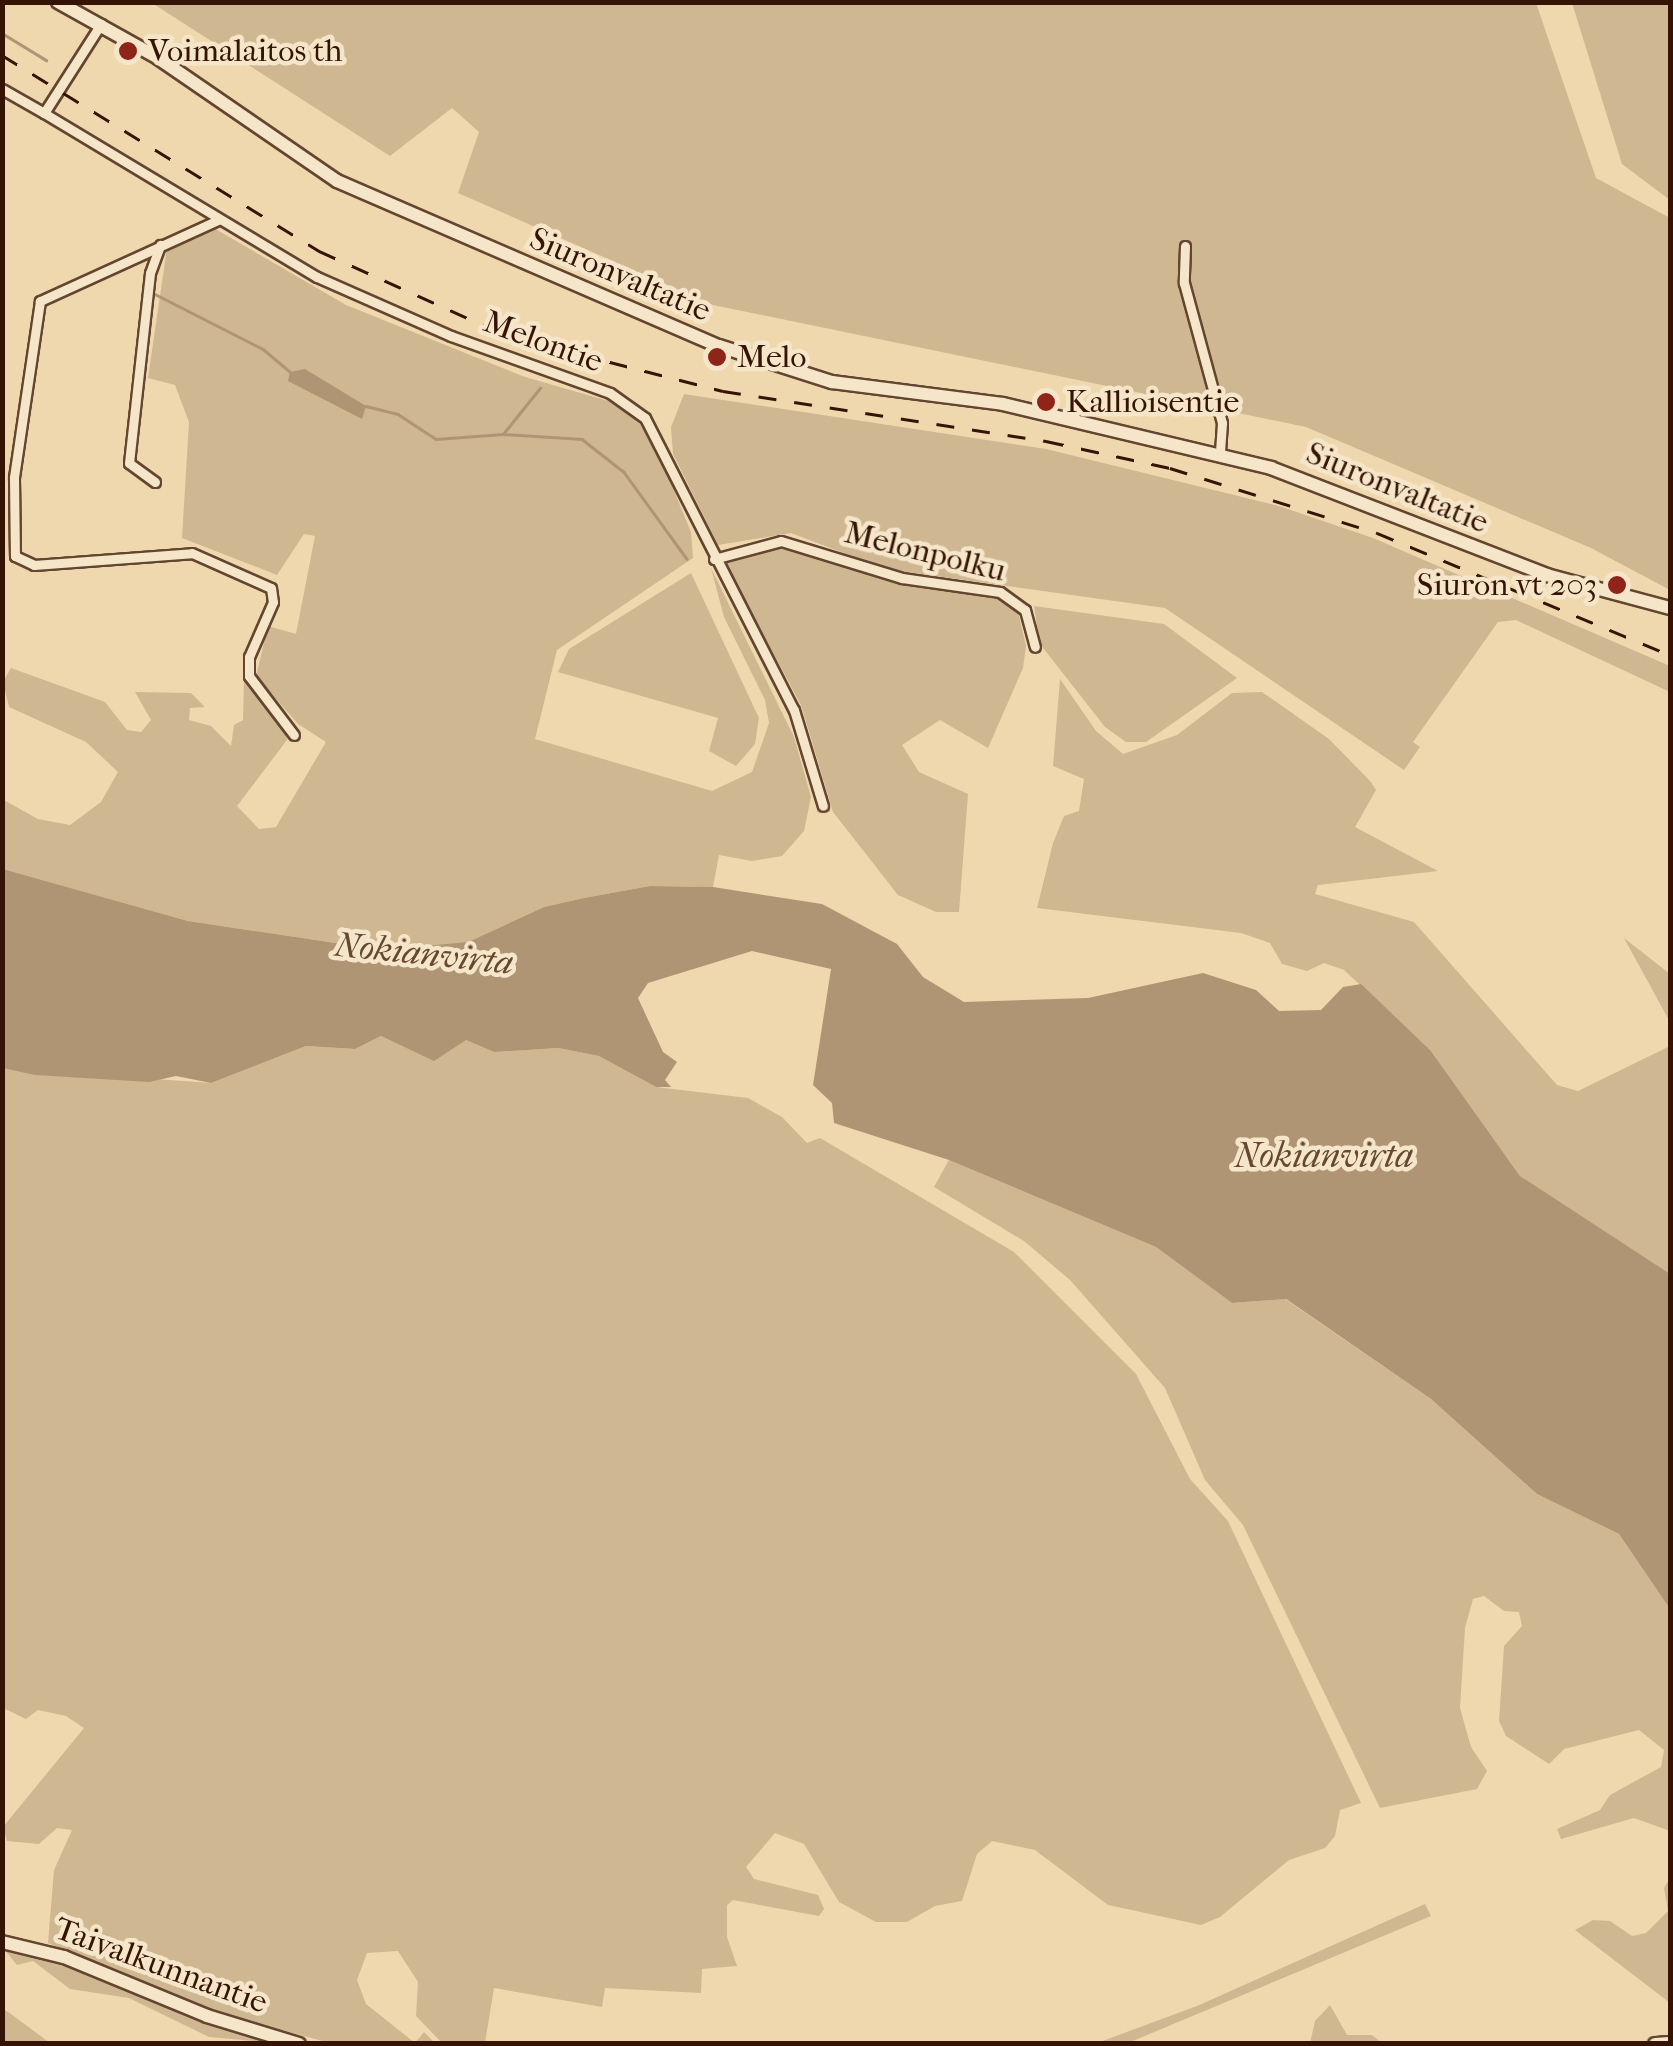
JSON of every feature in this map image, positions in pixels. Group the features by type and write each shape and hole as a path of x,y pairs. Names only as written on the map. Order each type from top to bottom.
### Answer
{"street":[{"name":"Siuronvaltatie","path":"58,2 101,24 337,181 719,346 832,382 1003,404 1220,455 1334,489 1547,575 1670,608"},
{"path":"44,113 101,24"},
{"name":"Melontie","path":"2,89 218,220 390,312 629,404 665,446 714,559 794,710 823,806"},
{"path":"218,220 40,301 14,478 15,556 34,566 192,553 271,588 273,602 249,657 249,676 294,735"},
{"path":"155,482 129,464 150,273 160,245"},
{"path":"1185,246 1184,284 1222,423 1220,455"},
{"name":"Melonpolku","path":"714,559 781,541 902,578 1000,592 1025,610 1035,647"},
{"name":"Taivalkunnantie","path":"2,1942 64,1957 207,2016 299,2044"},
{"path":"1655,2044 1670,2043"}],"shaded area":[{"path":"152,3 1536,3 1596,178 1670,218 1670,590 1591,548 1306,427 713,305 458,193 479,132 452,108 390,156"},
{"path":"1572,3 1670,3 1670,200 1622,164"},
{"path":"212,227 346,305 525,377 612,402 636,418 660,457 691,532 693,558 557,650 535,739 712,791 752,772 769,723 765,700 724,617 711,568 794,737 811,797 804,831 782,856 752,861 719,855 713,887 650,886 584,898 544,907 468,942 426,950 382,950 188,921 3,869 2,799 38,819 70,825 101,802 118,772 86,742 9,707 3,682 11,668 105,702 127,730 141,732 151,720 135,692 191,693 205,707 190,708 189,720 211,726 231,746 234,725 243,720 244,680 282,720 287,740 237,806 259,829 276,827 326,742 298,724 256,676 268,626 296,634 315,536 304,534 277,575 182,538 189,422 175,385 148,378 167,248"},
{"path":"684,394 1046,449 1279,506 1373,538 1670,666 1670,692 1516,620 1498,622 1413,742 1420,747 1404,770 1165,608 886,569 791,533 718,545 673,454 671,427"},
{"path":"775,546 886,579 1002,596 1018,612 1026,646 1023,668 988,748 940,720 902,745 919,772 968,794 959,912 936,912 898,895 833,812 801,705 728,569 727,560"},
{"path":"691,573 759,718 755,744 736,766 709,751 718,718 558,672 569,649"},
{"path":"1034,606 1164,624 1237,678 1146,742 1126,742 1105,727 1040,644"},
{"path":"1060,679 1096,731 1123,754 1177,735 1232,693 1262,692 1329,739 1371,782 1376,790 1355,827 1438,871 1318,885 1315,894 1414,922 1557,1085 1578,1091 1670,1046 1670,1277 1520,1176 1431,1051 1344,970 1324,963 1307,971 1282,964 1270,943 1241,933 1037,908 1053,843 1064,816 1079,811 1084,779 1053,766"},
{"path":"1624,938 1670,974 1670,1022"},
{"path":"381,1036 422,1055 466,1040 494,1052 558,1048 599,1056 656,1087 748,1098 782,1117 807,1143 820,1138 1014,1252 1136,1374 1190,1479 1228,1521 1361,1803 1340,1810 1335,1836 1325,1848 1289,1860 1220,1917 1201,1925 1108,1905 1035,1850 992,1841 977,1854 962,1901 935,1906 907,1922 876,1922 839,1902 804,1844 775,1833 746,1867 754,1879 818,1895 824,1909 819,1916 733,1900 727,1905 727,1937 737,1966 702,1969 701,1993 605,1988 602,2007 494,1988 485,2043 442,2043 416,2016 418,1982 398,1951 367,1953 357,1980 366,2004 415,2043 330,2043 208,2010 48,1943 54,1870 72,1830 57,1828 39,1844 7,1841 3,1827 84,1728 66,1716 38,1710 26,1719 3,1708 3,1068 211,1083 306,1046 355,1049"},
{"path":"949,1160 1156,1247 1232,1303 1285,1299 1431,1399 1537,1494 1619,1534 1670,1609 1670,1831 1634,1818 1561,1839 1557,1829 1600,1810 1610,1795 1661,1767 1664,1750 1639,1730 1564,1749 1549,1764 1506,1736 1499,1721 1504,1646 1522,1626 1519,1612 1504,1611 1484,1596 1473,1599 1465,1628 1460,1708 1471,1747 1487,1771 1477,1789 1380,1808 1243,1525 1205,1480 1165,1388 1070,1280 1024,1241 934,1187"},
{"path":"1670,1878 1670,2003 1575,1930 1593,1920 1610,1921 1632,1936 1646,1933 1668,1911 1664,1888"},
{"path":"1425,1904 1431,1916 1128,2043 1097,2043 1197,2006"},
{"path":"3,1948 48,1957 277,2043 209,2037 129,1998 70,1989 33,1961 17,1965"},
{"path":"1330,2005 1347,2035 1372,2035 1382,2043 1310,2043 1315,2021"},
{"path":"2,2008 11,2014 50,2043 3,2043"},
{"path":"424,2032 435,2043 415,2043"}],"water":[{"path":"305,369 366,406 362,419 288,381 290,372"},
{"name":"Nokianvirta","path":"3,869 188,921 382,950 468,942 544,907 584,898 650,886 713,887 822,904 897,944 923,977 964,1002 1088,998 1203,973 1256,990 1279,1011 1321,1010 1343,987 1361,984 1431,1051 1520,1176 1670,1274 1670,1609 1619,1534 1537,1494 1431,1399 1286,1299 1232,1303 1156,1247 949,1160 834,1123 832,1103 813,1085 831,969 752,951 648,983 638,998 663,1052 677,1062 665,1080 671,1087 656,1087 599,1056 558,1048 494,1052 466,1040 434,1061 381,1036 355,1049 306,1046 211,1083 176,1076 149,1082 35,1075 3,1068"}],"waterway":[{"path":"2,33 46,60"},
{"path":"155,294 263,349 290,372"},
{"path":"366,406 398,414 436,439 503,434 540,388"},
{"path":"503,434 582,439 624,472 687,559"}],"railway":[{"path":"2,55 319,251 505,335 723,391 1046,441 1170,468 1377,533 1670,655"}],"place":[{"name":"Voimalaitos th","path":"128,51"},
{"name":"Melo","path":"717,357"},
{"name":"Kallioisentie","path":"1046,402"},
{"name":"Siuron vt 203","path":"1617,585"}]}
